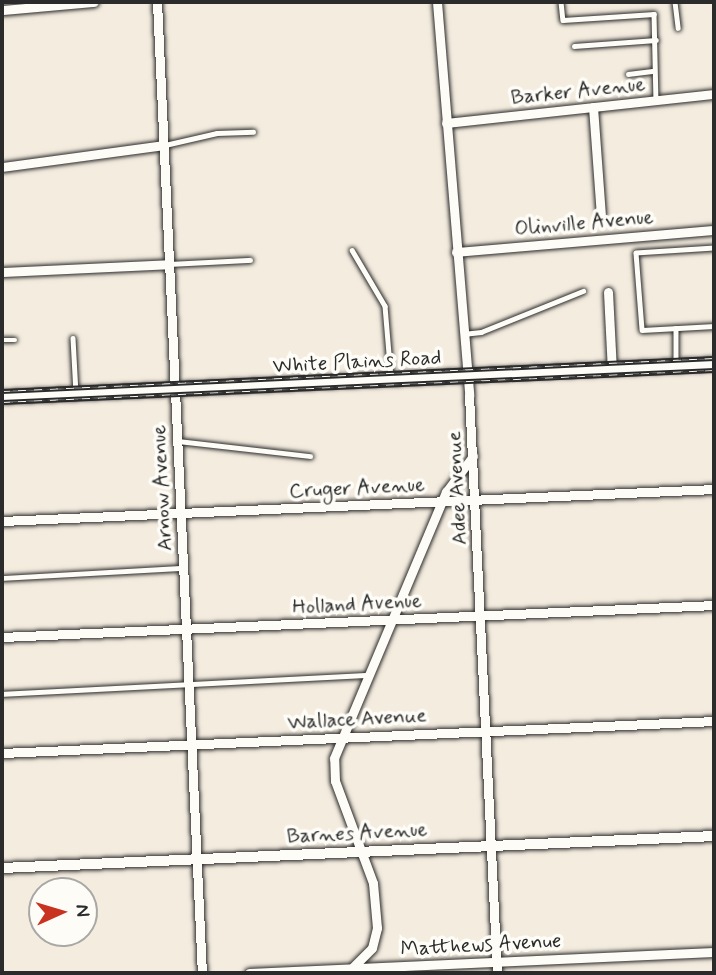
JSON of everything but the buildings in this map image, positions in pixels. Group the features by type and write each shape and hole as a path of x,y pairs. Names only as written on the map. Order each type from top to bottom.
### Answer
{"main road":[{"name":"White Plains Road","path":"2,397 714,364"}],"street":[{"path":"2,10 94,2"},
{"name":"Arnow Avenue","path":"157,2 202,973"},
{"name":"Adee Avenue","path":"437,2 475,500 497,973"},
{"name":"Barker Avenue","path":"446,123 714,94"},
{"path":"593,107 601,215"},
{"path":"2,167 164,145"},
{"name":"Olinville Avenue","path":"456,252 714,230"},
{"path":"2,272 169,264"},
{"path":"608,292 612,370"},
{"path":"350,971 372,948 377,929 373,883 364,852 335,781 334,758 443,502 472,456"},
{"name":"Cruger Avenue","path":"2,521 714,489"},
{"name":"Holland Avenue","path":"2,637 714,605"},
{"name":"Wallace Avenue","path":"2,753 714,721"},
{"name":"Barnes Avenue","path":"2,868 714,836"},
{"name":"Matthews Avenue","path":"249,973 350,971 714,952"}],"lane":[{"path":"561,2 563,20 654,14 656,100"},
{"path":"675,2 678,28"},
{"path":"574,46 656,40"},
{"path":"628,74 654,71"},
{"path":"164,145 217,132 253,132"},
{"path":"714,247 636,253 642,330 714,326"},
{"path":"352,250 385,306 391,379"},
{"path":"169,264 250,260"},
{"path":"462,334 481,332 583,290"},
{"path":"676,328 676,366"},
{"path":"73,338 76,394"},
{"path":"2,340 15,340"},
{"path":"177,441 310,456"},
{"path":"2,578 183,568"},
{"path":"2,694 369,675"}],"railway":[{"path":"2,391 714,358"},
{"path":"2,402 714,370"}]}
